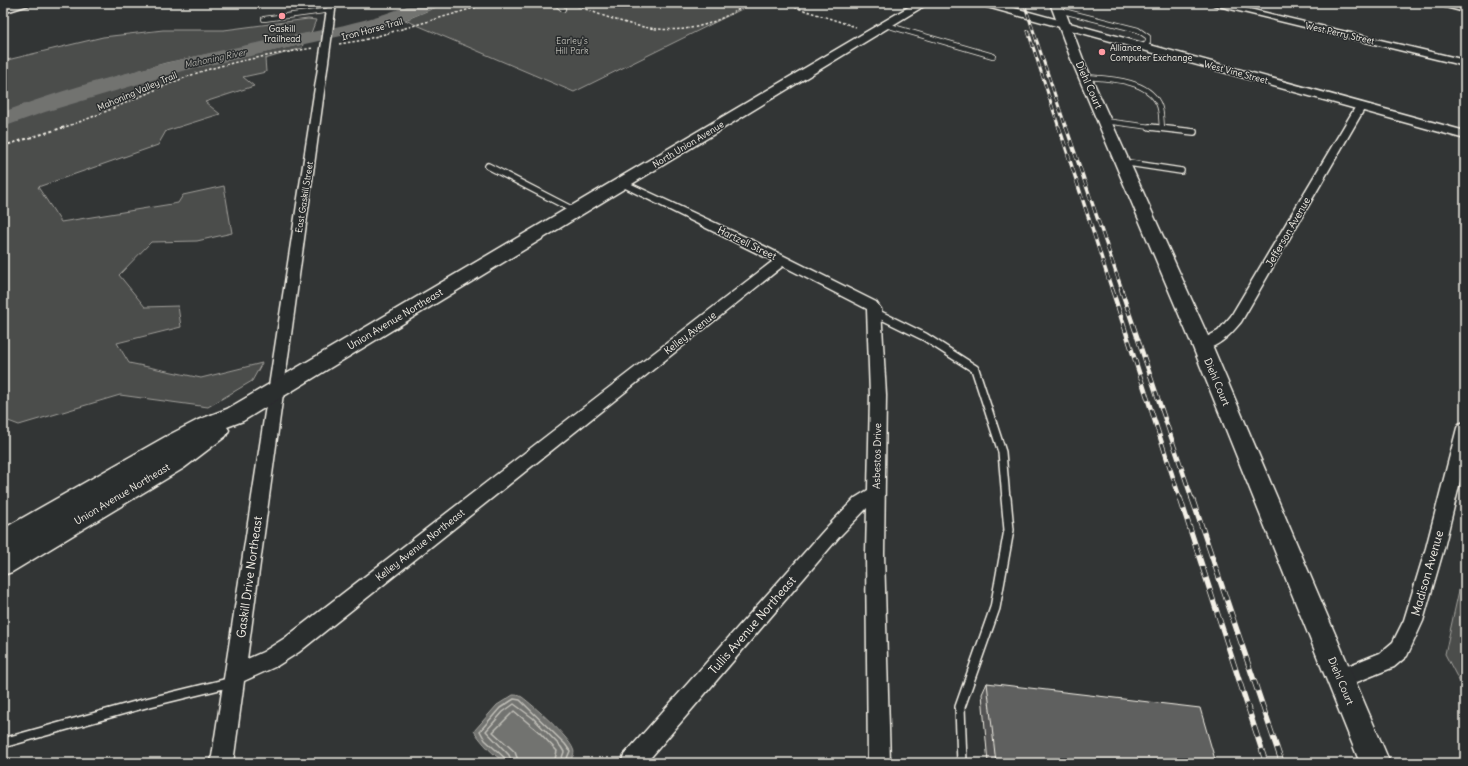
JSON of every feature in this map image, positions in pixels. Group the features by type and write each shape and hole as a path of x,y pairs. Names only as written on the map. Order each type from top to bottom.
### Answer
{"main road":[{"name":"North Union Avenue","path":"453,285 923,3"},
{"name":"Diehl Court","path":"1060,13 1085,77 1202,345 1375,763"},
{"name":"Union Avenue Northeast","path":"3,564 176,462 201,444 235,415 275,390 453,285"},
{"name":"Union Avenue Northeast","path":"3,542 173,443 206,426 235,415"}],"street":[{"path":"3,11 31,3"},
{"name":"West Vine Street","path":"984,3 1060,13 1144,47 1465,135"},
{"name":"West Perry Street","path":"1214,3 1465,63"},
{"path":"1434,3 1465,10"},
{"name":"East Gaskill Street","path":"275,390 332,6"},
{"name":"Jefferson Avenue","path":"1202,345 1223,334 1234,322 1361,106"},
{"name":"Hartzell Street","path":"623,183 782,260 872,309"},
{"name":"Kelley Avenue","path":"598,405 782,260"},
{"name":"Asbestos Drive","path":"872,309 878,395 876,608 879,763"},
{"name":"Gaskill Drive Northeast","path":"222,763 275,390"},
{"name":"Kelley Avenue Northeast","path":"234,679 292,645 598,405"},
{"name":"Madison Avenue","path":"1340,679 1387,660 1400,649 1413,622 1433,556 1465,428"},
{"name":"Tullis Avenue Northeast","path":"632,763 834,531 861,503 876,493"}],"lane":[{"path":"556,3 563,9"},
{"path":"264,19 332,6"},
{"path":"1060,13 1138,30 1148,37 1148,42 1144,47"},
{"path":"880,29 993,56"},
{"path":"1085,77 1110,80 1141,88 1158,101 1162,128"},
{"path":"1105,122 1194,132"},
{"path":"1122,162 1181,171"},
{"path":"488,166 575,211"},
{"path":"872,309 924,337 975,369 1002,452 1009,530 995,608 960,707 962,763"},
{"path":"3,743 146,702 234,679"}],"path":[{"name":"Iron Horse Trail","path":"325,46 364,40 491,3"},
{"path":"569,3 613,20 648,28 679,30 708,24 751,3"},
{"path":"782,3 880,29"},
{"name":"Mahoning Valley Trail","path":"3,146 89,119 198,73 274,54 325,46"}],"green space":[{"name":"Earley's Hill Park","path":"446,3 754,3 574,92 405,20"},
{"path":"308,19 316,20 311,33 166,63 87,85 31,103 3,116 3,61 103,37 163,30 224,30"},
{"path":"303,44 302,48 265,59 266,72 243,77 254,86 205,102 220,114 166,131 158,145 38,187 61,222 178,203 183,195 224,186 232,233 197,241 151,242 119,275 145,307 178,306 181,327 117,343 129,363 201,378 262,363 252,381 208,407 120,395 19,425 3,419 3,126 66,102 160,74"},
{"path":"1465,563 1465,692 1445,654"}],"water":[{"path":"513,695 520,696 527,701 565,737 574,751 573,756 568,763 506,763 493,753 481,740 474,731 497,705"}],"building":[{"path":"987,683 1200,708 1216,763 996,763"}],"waterway":[{"name":"Mahoning River","path":"3,120 37,107 177,66 366,25 406,13 430,3"}],"railway":[{"path":"1024,3 1066,128"},
{"path":"1028,31 1059,128"},
{"path":"1059,127 1112,290"},
{"path":"1066,127 1122,290"},
{"path":"1112,289 1180,499"},
{"path":"1121,289 1192,499"},
{"path":"1180,498 1266,763"},
{"path":"1192,498 1282,763"}],"place":[{"name":"Gaskill Trailhead","path":"282,16"},
{"name":"Alliance Computer Exchange","path":"1102,52"}]}
